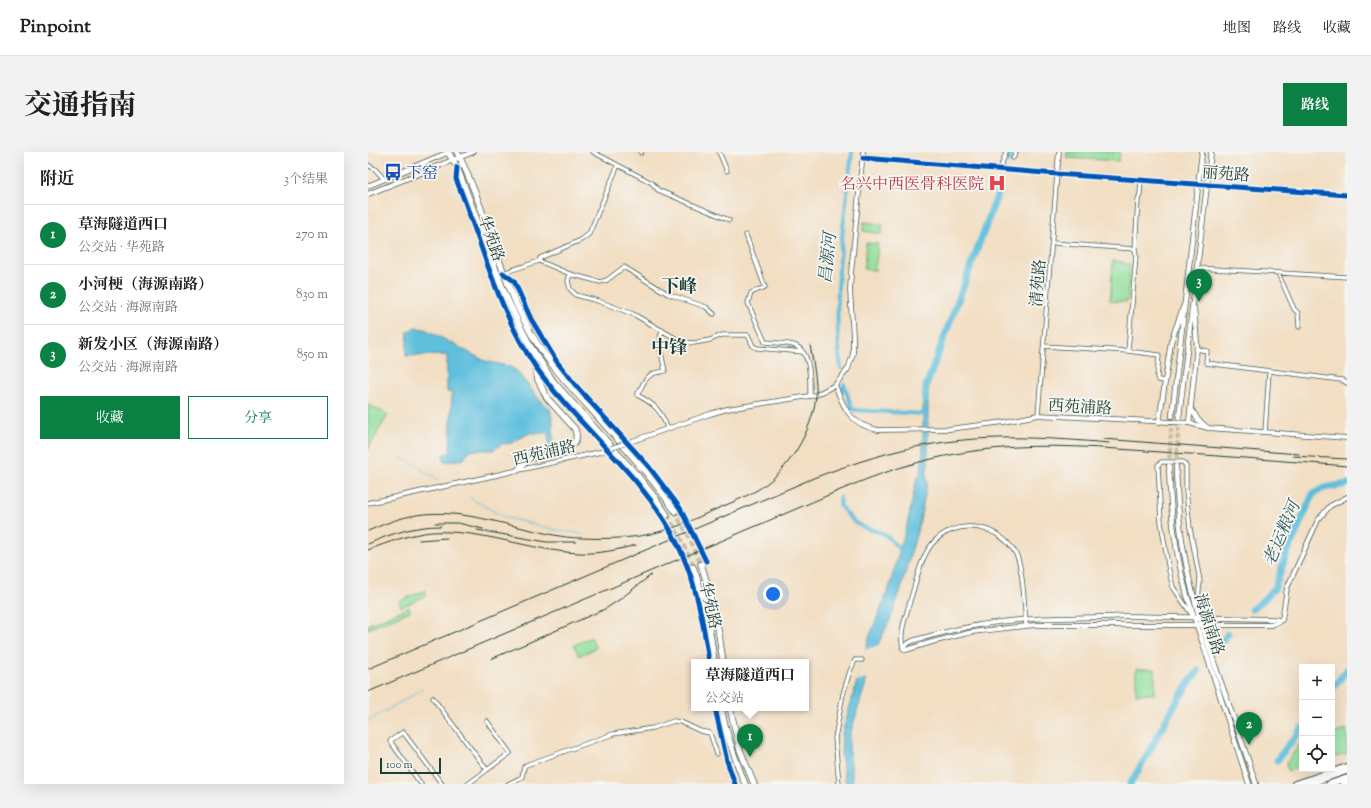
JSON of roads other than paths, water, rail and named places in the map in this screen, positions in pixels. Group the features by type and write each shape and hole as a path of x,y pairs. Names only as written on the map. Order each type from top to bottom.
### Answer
{"highway":[{"path":"1295,784 1347,767"},
{"path":"1343,784 1347,783"}],"main road":[{"path":"368,186 448,152"},
{"name":"华苑路","path":"448,152 457,167 468,194 505,294 531,346 553,381 637,475 667,515"},
{"path":"368,194 452,160 459,155 473,152"},
{"path":"1172,416 1202,152"},
{"path":"1179,417 1211,152"},
{"name":"华苑路","path":"459,155 475,192 503,274 538,345 561,376 645,470 675,511"},
{"path":"1159,422 1170,342 1186,298"},
{"path":"1189,424 1197,349 1193,299"},
{"path":"518,470 528,459 567,449 572,446 577,436 575,429 547,398 541,387 531,346"},
{"path":"1191,408 1198,420 1208,428"},
{"name":"海源南路","path":"1169,466 1171,509 1175,543 1182,578 1194,617 1199,625 1256,784"},
{"name":"海源南路","path":"1176,466 1177,498 1181,538 1199,618 1199,625 1249,784"},
{"name":"华苑路","path":"701,564 716,616 723,659"},
{"name":"华苑路","path":"693,568 708,619 714,659"},
{"path":"722,711 730,743 745,784"},
{"path":"731,711 740,750 754,784"},
{"path":"1309,784 1347,771"},
{"path":"1329,784 1347,778"}],"street":[{"path":"593,152 652,183 658,190 729,220"},
{"path":"719,152 728,171"},
{"path":"835,385 848,368 852,354 851,273 863,152"},
{"path":"1000,169 1006,152"},
{"path":"1013,158 1016,152"},
{"name":"清苑路","path":"1038,415 1059,152"},
{"name":"丽苑路","path":"863,158 1057,174 1347,194"},
{"path":"368,165 375,169 384,179"},
{"path":"503,274 539,261 540,258 581,240 589,234 618,165"},
{"path":"1128,351 1136,256 1135,249 1138,200 1141,180"},
{"path":"746,235 766,287 751,293 748,303 765,342 794,345 803,352 808,364 810,396"},
{"path":"1052,243 1135,249"},
{"path":"539,261 570,274 600,282 607,280 624,267 668,294 706,307 714,314"},
{"path":"1197,268 1347,277"},
{"path":"570,274 568,281 570,289 576,295 598,301 633,314 682,342 694,343 710,340 722,335 748,335 753,346 757,348 803,352"},
{"path":"1278,274 1294,309 1298,312 1299,327"},
{"path":"662,330 660,349 665,371 650,376 645,381 638,395 651,402 660,412 667,428"},
{"path":"1044,346 1128,351 1160,355 1157,377 1160,381 1165,381"},
{"path":"1197,349 1207,351 1206,363 1342,380 1347,383"},
{"path":"1265,432 1269,371"},
{"name":"西苑浦路","path":"368,503 600,452 710,414 816,395 835,385 846,411 851,418 859,424 878,430 932,430 1004,422 1038,415 1189,424 1208,428 1347,438"},
{"path":"1194,617 1173,587 1169,571 1163,539 1160,509 1158,465 1161,462 1183,462 1186,466 1186,491 1190,528 1200,581 1197,610"},
{"path":"1282,620 1288,588 1318,520 1330,506 1347,497"},
{"path":"903,648 901,640 903,626 926,553 938,539 951,531 961,528 982,528 989,530 1005,540 1012,548 1017,557 1020,568 1026,626"},
{"path":"903,648 906,644 945,632 985,624 1025,620 1126,616 1282,620"},
{"path":"903,648 906,650 945,638 972,632 1052,624 1271,625 1282,620"},
{"path":"839,784 835,738 840,708 850,671 855,660 862,660"},
{"path":"433,698 487,770"},
{"path":"468,784 510,753 487,721"},
{"path":"508,784 522,777 524,766 526,765 613,734 653,728 674,721 682,722 700,731 710,733 717,754"},
{"path":"421,784 390,742 403,732 442,784"}],"water":[{"path":"416,328 425,329 485,361 508,366 517,371 538,398 550,409 553,423 553,446 549,447 548,433 530,433 511,443 502,444 493,450 470,450 464,459 444,462 443,454 450,453 452,393 447,392 447,355 406,356 408,331"},
{"path":"923,392 928,392 928,463 926,476 927,483 920,521 900,592 891,618 877,646 850,735 849,749 853,784 846,784 841,754 842,734 869,638 889,588 909,517 916,481 921,472 923,455"}],"waterway":[{"name":"昌源河","path":"841,368 838,341 838,287 842,233 852,152"},
{"path":"1009,160 1012,152"},
{"path":"925,400 926,386 1000,188"},
{"name":"昌源河","path":"844,384 852,409 924,414"},
{"name":"昌源河","path":"841,392 844,385"},
{"path":"399,457 414,464 437,479"},
{"name":"老运粮河","path":"1252,609 1275,588 1287,553 1313,494 1324,488 1347,484"},
{"path":"840,497 840,506 854,522 863,527 882,533 903,553"},
{"path":"470,498 504,517 556,530 582,534"},
{"name":"老运粮河","path":"1220,644 1228,634"},
{"name":"老运粮河","path":"1335,685 1347,670"},
{"name":"老运粮河","path":"1130,784 1179,698 1198,671"},
{"path":"368,721 422,688"},
{"name":"老运粮河","path":"1277,760 1299,732"}],"tunnel":[{"path":"1169,465 1172,416"},
{"path":"1176,465 1179,417"},
{"path":"675,511 690,537 701,564"},
{"path":"667,515 693,567"}],"railway":[{"path":"368,531 405,517 440,513 469,516 574,538 642,536 687,522 759,489 780,472 789,461 804,436 814,410 816,384 810,345"},
{"path":"368,669 816,477 873,458 918,447 977,439 1043,438 1109,443"},
{"path":"1103,439 1299,454"},
{"path":"368,692 845,488 880,474 935,458 991,449 1054,446 1118,449 1347,466"},
{"path":"1293,456 1347,459"},
{"path":"435,523 458,523 483,529"},
{"path":"368,544 404,531 422,527 441,526"},
{"path":"477,530 547,542 576,542"},
{"path":"368,550 408,536 432,532 469,534 543,548 579,553 594,553 636,545"},
{"path":"419,540 447,538"},
{"path":"491,659 605,609 651,575"}],"place":[{"name":"下窑","path":"393,172"},
{"name":"名兴中西医骨科医院","path":"997,183"},
{"name":"新发小区（海源南路）","path":"1199,302"},
{"name":"小河梗（海源南路）","path":"1249,745"},
{"name":"草海隧道西口","path":"750,757"}],"district":[{"name":"下峰","path":"679,286"},
{"name":"中锋","path":"669,347"}]}
